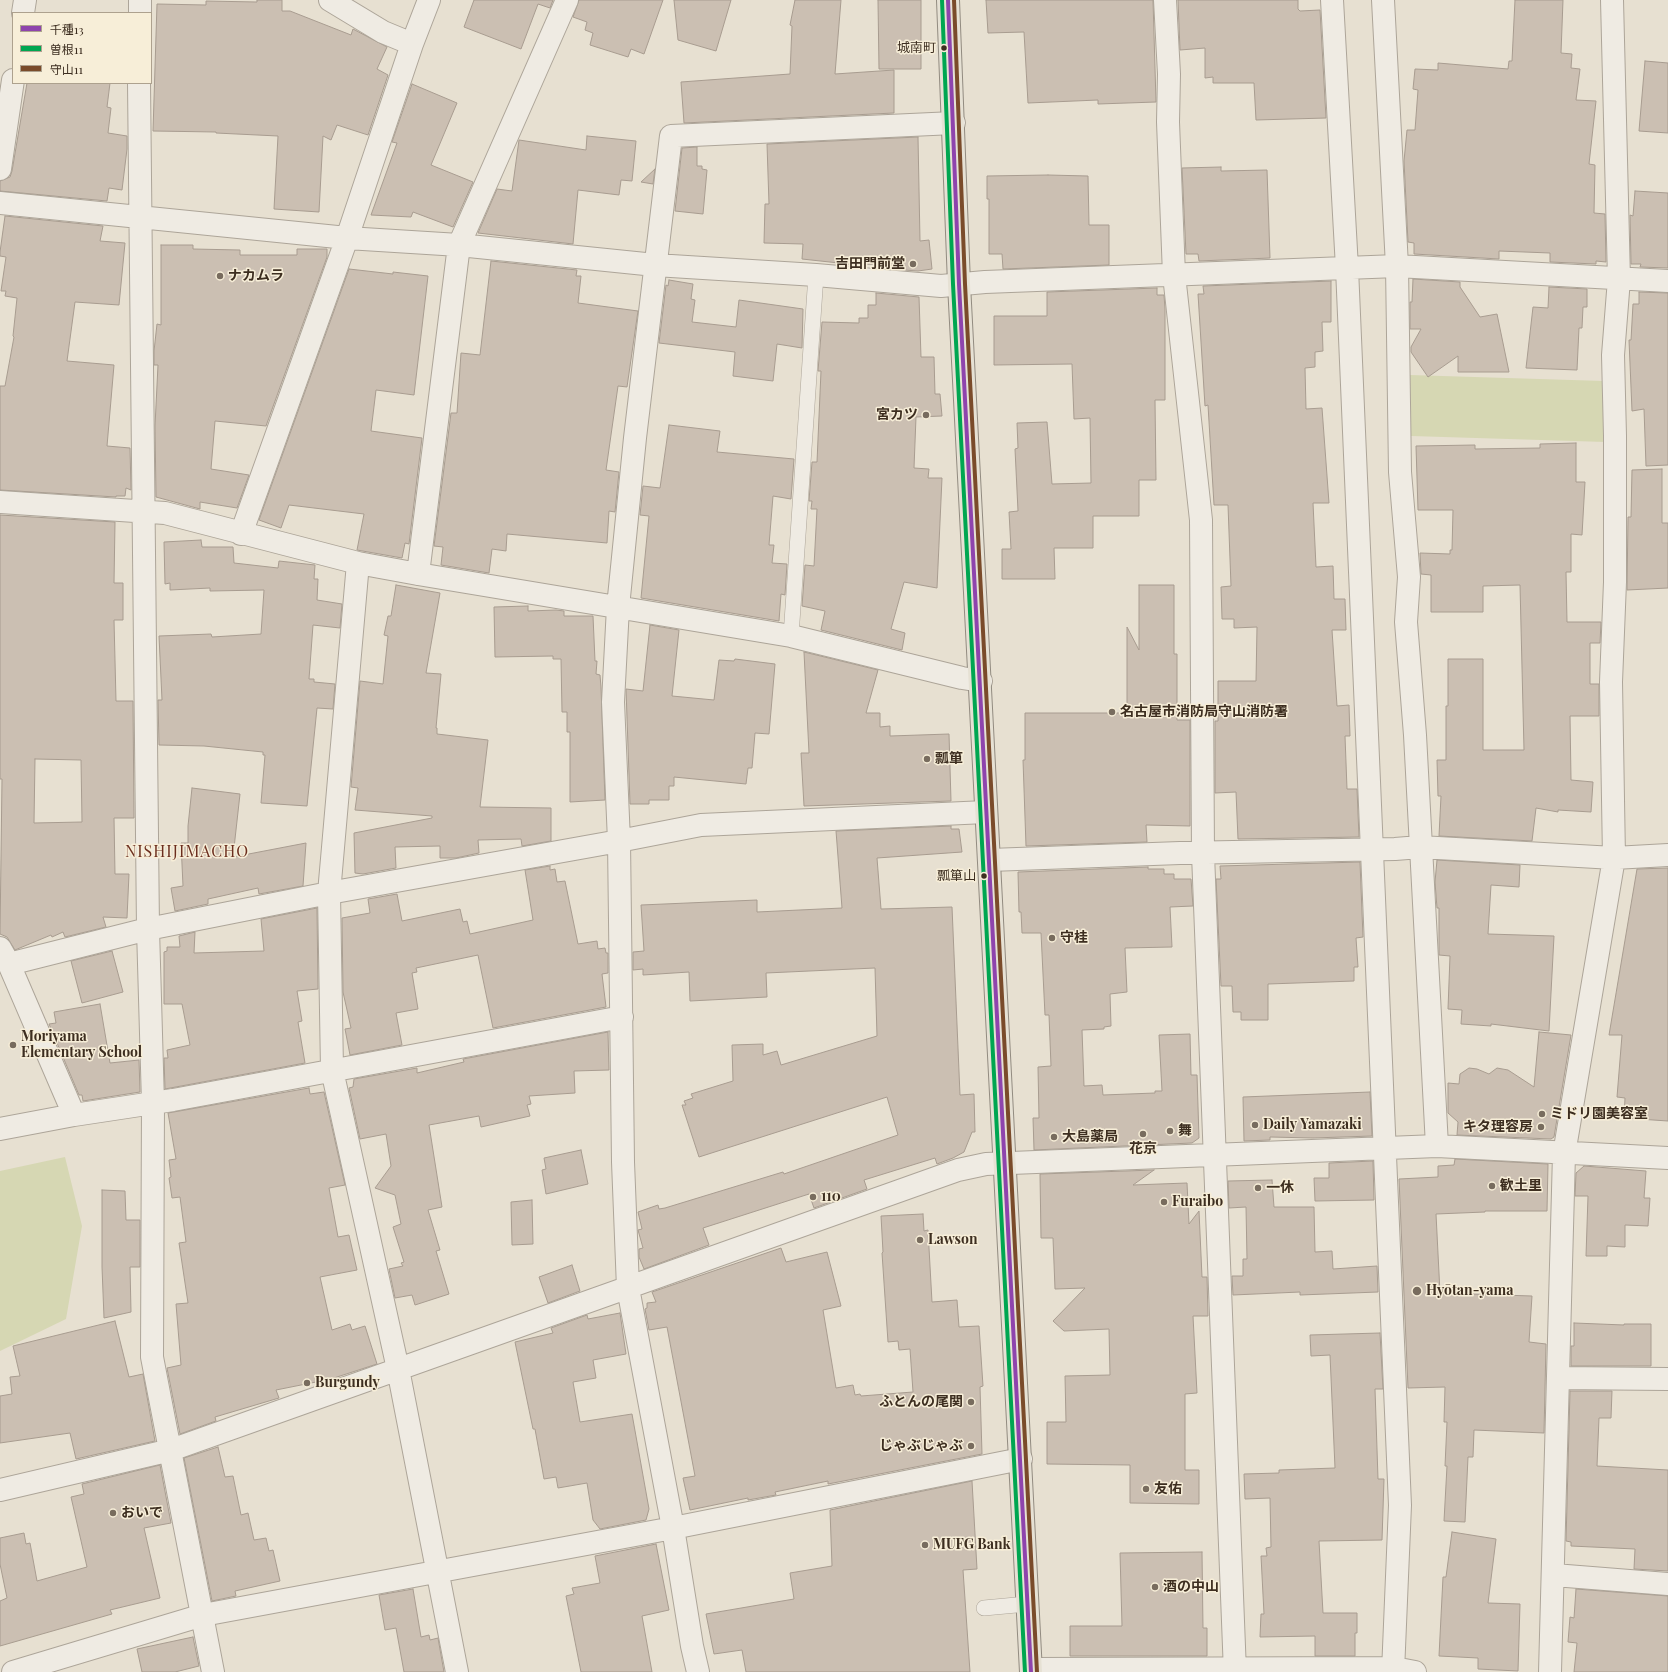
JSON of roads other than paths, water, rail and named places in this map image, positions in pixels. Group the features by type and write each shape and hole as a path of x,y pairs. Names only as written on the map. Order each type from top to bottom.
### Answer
{"main road":[{"path":"948,0 954,123 959,284 981,680 986,812 990,860 1006,1162 1031,1670"}],"street":[{"path":"23,12 25,0"},
{"path":"140,0 140,12"},
{"path":"330,0 383,32 412,44"},
{"path":"241,534 348,238 412,44 429,0"},
{"path":"418,574 458,245 567,0"},
{"path":"1165,0 1169,74 1168,122 1174,275 1201,520 1203,854 1235,1671"},
{"path":"1031,1670 1401,1671 1400,1504 1347,268 1332,0"},
{"path":"1383,0 1397,266 1400,472 1408,577 1406,622 1415,735 1437,1146"},
{"path":"1550,1672 1554,1575 1564,1154 1614,858 1611,682 1615,582 1616,444 1612,355 1619,279 1612,0"},
{"path":"0,169 12,84"},
{"path":"140,84 140,218 148,929 153,1103 152,1357 213,1672"},
{"path":"698,1672 692,1646 673,1528 628,1288 623,1162 619,841 613,702 618,607 655,264 671,136 954,123"},
{"path":"0,203 348,238 458,245 655,264 816,275 941,286 959,284 1397,266 1668,281"},
{"path":"0,502 165,513 241,534 358,563 791,636 962,678 981,680"},
{"path":"358,563 329,893 332,1070 398,1369 457,1672"},
{"path":"74,1115 5,956 329,893 701,825 986,812"},
{"path":"990,860 1173,853 1203,854 1420,847 1614,858 1668,855"},
{"path":"0,1129 74,1115 153,1103 622,1018"},
{"path":"0,1490 171,1450 958,1170 986,1164 1006,1162 1437,1146 1564,1154 1668,1158"},
{"path":"1558,1378 1668,1378"},
{"path":"13,1672 203,1615 436,1570 673,1528 1021,1460"},
{"path":"1554,1575 1668,1584"}],"lane":[{"path":"791,636 816,275"},
{"path":"984,1608 1028,1604"}],"place":[{"name":"城南町","path":"944,48"},
{"name":"吉田門前堂","path":"913,264"},
{"name":"ナカムラ","path":"220,276"},
{"name":"宮カツ","path":"926,415"},
{"name":"名古屋市消防局守山消防署","path":"1112,712"},
{"name":"瓢箪","path":"927,759"},
{"name":"瓢箪山","path":"984,876"},
{"name":"守桂","path":"1052,938"},
{"name":"Moriyama Elementary School","path":"13,1045"},
{"name":"ミドリ園美容室","path":"1542,1114"},
{"name":"Daily Yamazaki","path":"1255,1125"},
{"name":"キタ理容房","path":"1541,1127"},
{"name":"舞","path":"1170,1131"},
{"name":"花京","path":"1143,1134"},
{"name":"大島薬局","path":"1054,1137"},
{"name":"歓土里","path":"1492,1186"},
{"name":"一休","path":"1258,1188"},
{"name":"110","path":"813,1197"},
{"name":"Furaibo","path":"1164,1202"},
{"name":"Lawson","path":"920,1240"},
{"name":"Hyōtan-yama","path":"1417,1291"},
{"name":"Burgundy","path":"307,1383"},
{"name":"ふとんの尾関","path":"971,1402"},
{"name":"じゃぶじゃぶ","path":"971,1446"},
{"name":"友佑","path":"1146,1489"},
{"name":"おいで","path":"113,1513"},
{"name":"MUFG Bank","path":"925,1545"},
{"name":"酒の中山","path":"1155,1587"}],"district":[{"name":"NISHIJIMACHO","path":"187,852"}]}
